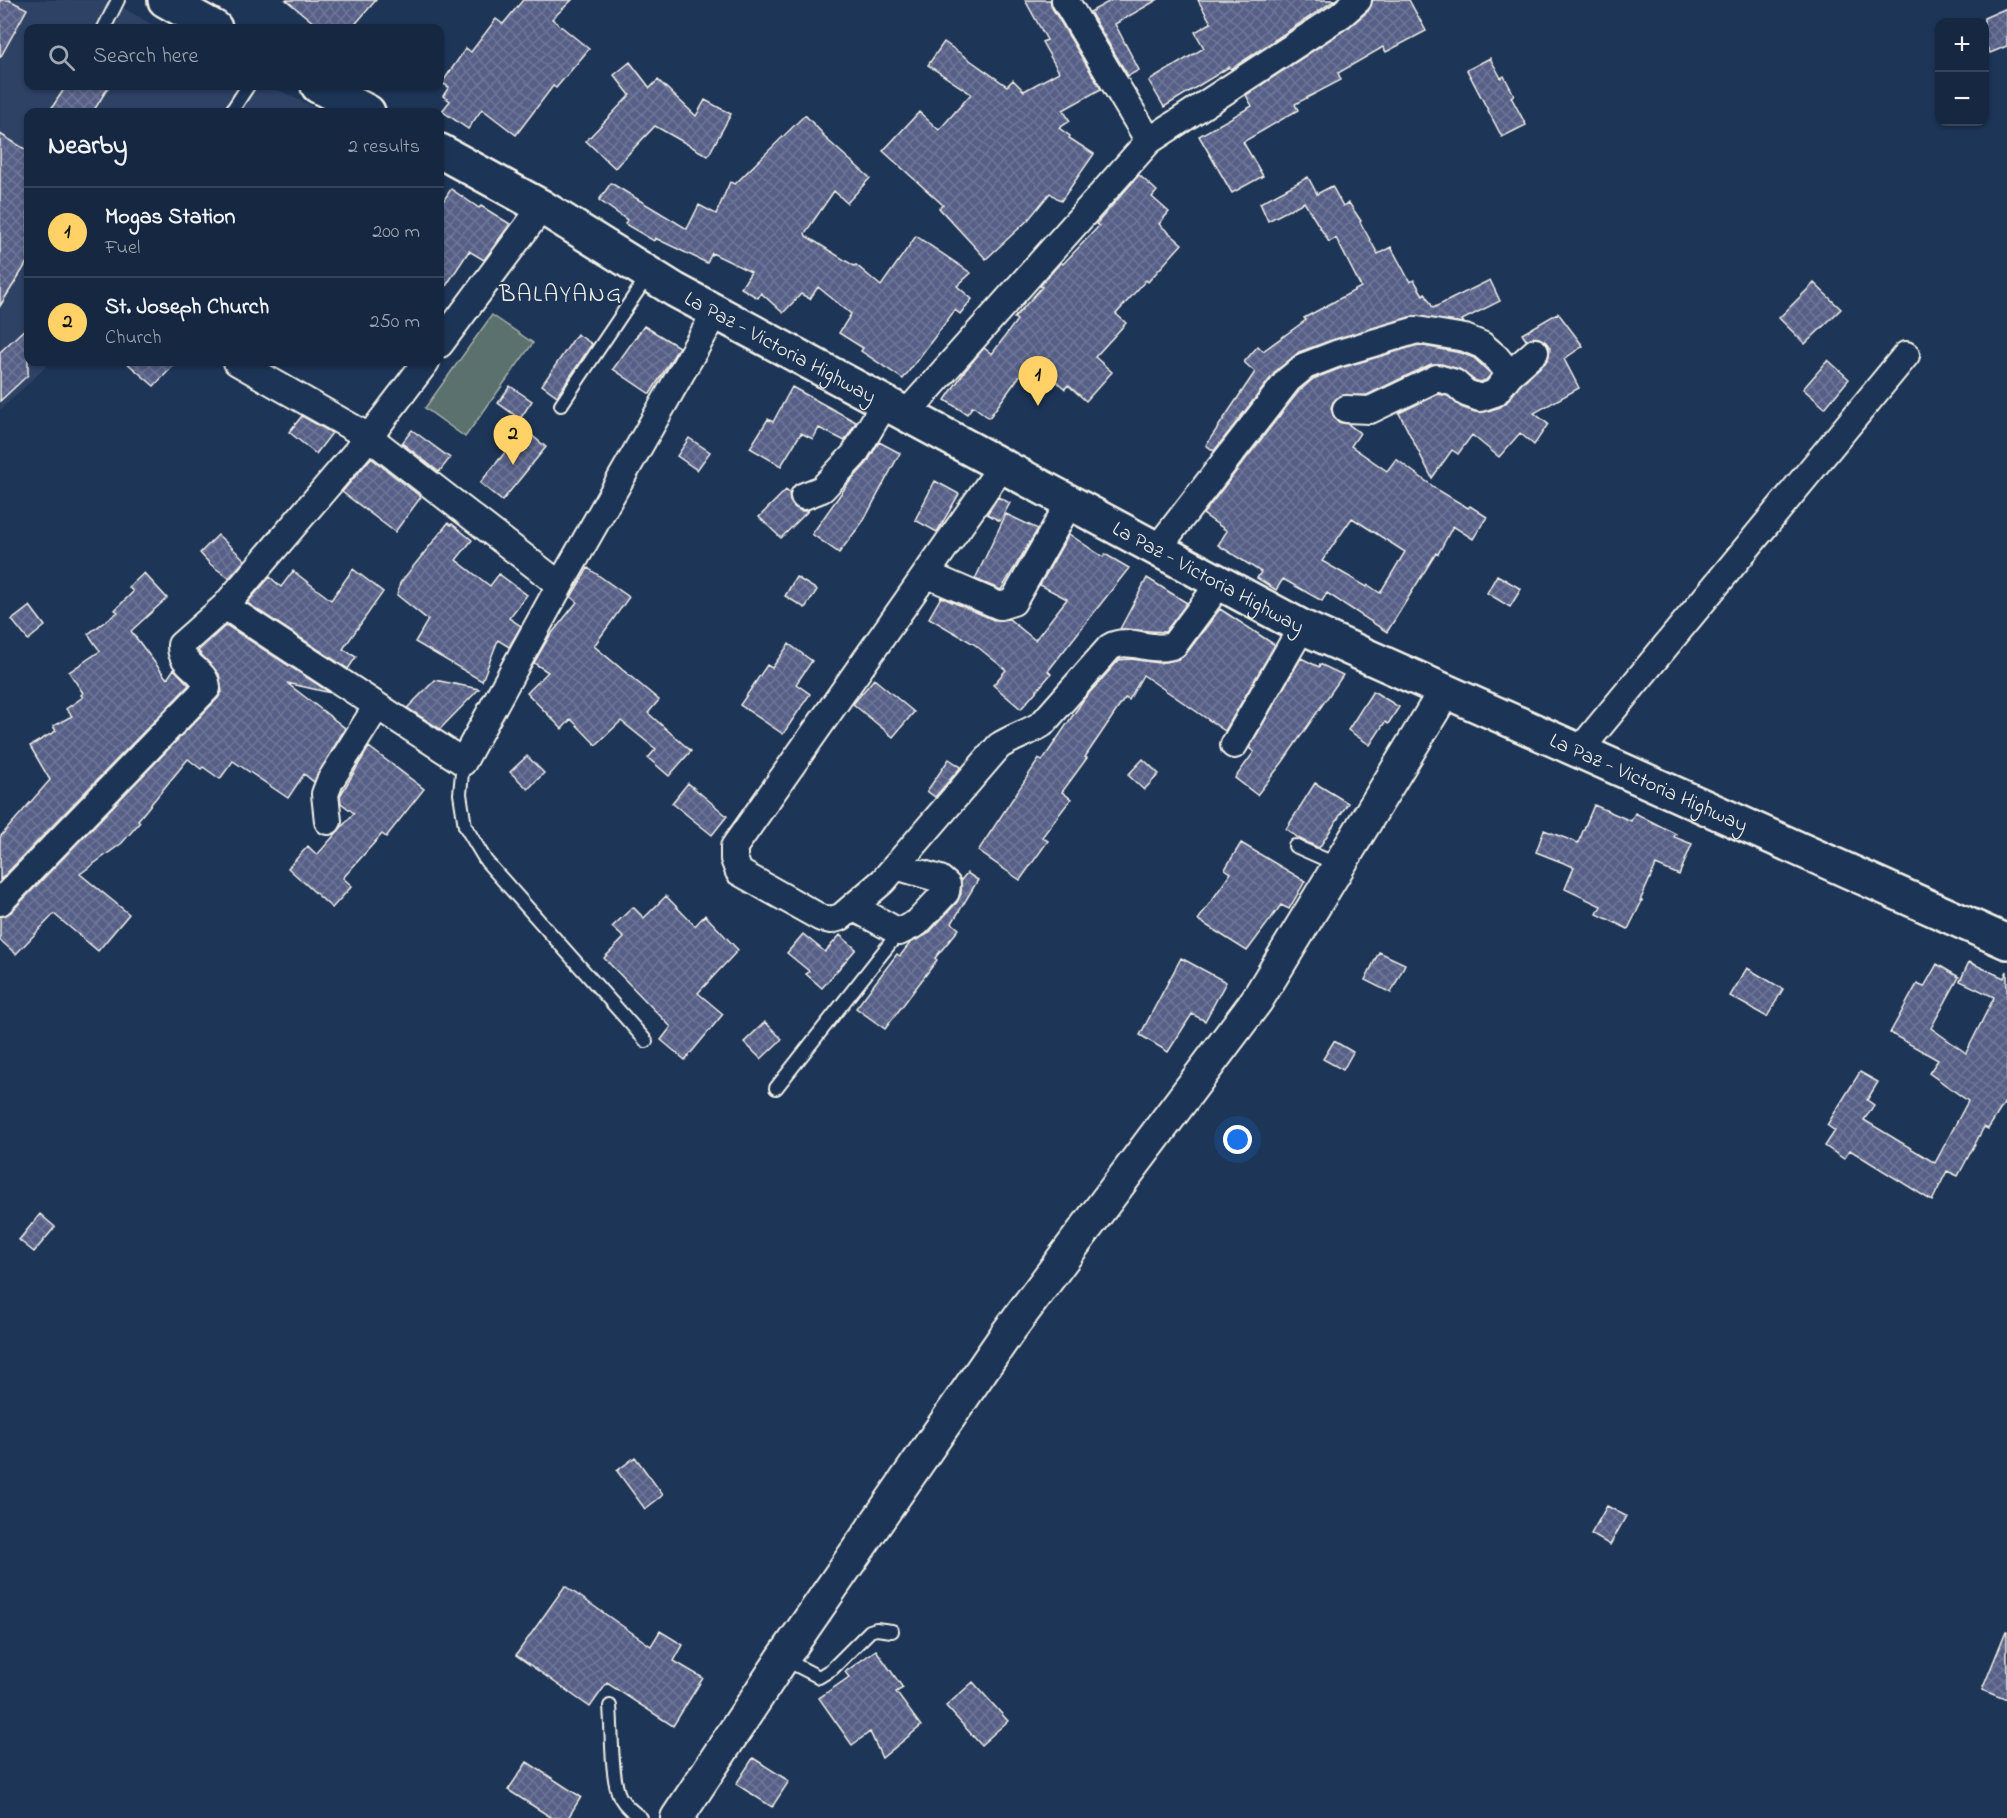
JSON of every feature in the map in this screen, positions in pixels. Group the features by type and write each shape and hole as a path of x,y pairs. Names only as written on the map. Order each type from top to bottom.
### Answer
{"main road":[{"path":"165,0 208,24"},
{"path":"326,90 360,108"},
{"name":"La Paz - Victoria Highway","path":"444,153 542,207 649,274 716,312 1302,627 2007,942"}],"street":[{"path":"1065,0 1149,141"},
{"path":"804,496 822,489 1149,141 1341,15 1358,0"},
{"path":"444,339 542,207"},
{"path":"225,606 463,762 560,585 716,312"},
{"path":"1157,549 1288,380 1305,366 1336,354 1417,330 1465,338 1482,345 1510,374"},
{"path":"1346,409 1370,410 1437,378 1455,383 1466,393 1480,398 1496,393 1510,374 1535,352"},
{"path":"1579,751 1906,355"},
{"path":"244,366 369,438 560,585"},
{"path":"0,902 207,688 206,680 184,659 181,645 225,606 369,438 423,366"},
{"path":"1002,466 734,847 734,859 739,872 821,918 831,920 841,917 883,881 999,746 1012,737 1029,732 1042,724 1110,647 1118,644 1163,648 1174,645 1220,583"},
{"path":"926,574 1000,606 1007,605 1013,602 1070,502"},
{"path":"1234,746 1302,627"},
{"path":"677,1818 783,1658 1008,1332 1257,1000 1445,691"},
{"path":"328,821 325,794 330,781 377,706"},
{"path":"853,907 899,932 916,923 946,892 947,885 940,879 896,866"}],"lane":[{"path":"106,24 118,0"},
{"path":"234,108 245,90"},
{"path":"561,405 649,274"},
{"path":"463,762 460,794 465,826 486,861 646,1041"},
{"path":"1295,846 1339,865"},
{"path":"776,1088 899,932"},
{"path":"783,1658 819,1677 832,1670 870,1631 876,1629 892,1631"},
{"path":"610,1706 615,1780 619,1796 641,1818"}],"shaded area":[{"path":"0,0 110,0 151,24 24,24 24,90 278,90 316,108 24,108 24,366 47,366 0,410"}],"green space":[{"path":"492,315 533,343 465,437 425,408"}],"building":[{"path":"0,0 9,0 27,9 0,58"},
{"path":"286,0 376,0 355,24 315,24"},
{"path":"523,0 572,0 552,19 589,49 556,88 553,86 516,135 482,109 468,129 444,112 444,108 450,101 443,96 449,87 444,84 444,80 466,48 471,52 496,19 503,24"},
{"path":"1025,0 1050,0 1052,8 1101,89 1063,110 1070,121 1059,128 1070,136 1069,138 1094,154 1061,201 1050,193 1028,220 986,259 939,208 943,205 883,151 919,112 939,130 971,94 928,65 944,42 1007,86 1013,80 1024,91 1059,72 1042,42 1047,40"},
{"path":"1112,0 1157,0 1115,24 1139,70 1128,76 1090,12"},
{"path":"1198,0 1335,0 1231,69 1229,67 1164,107 1149,81 1204,48 1195,32 1211,23"},
{"path":"1373,0 1409,0 1426,31 1386,52 1383,47 1338,73 1341,80 1295,104 1298,110 1243,142 1263,176 1232,193 1199,136 1252,106 1246,95 1349,27 1368,11"},
{"path":"2007,8 2007,46 1990,53 1989,18 1984,18"},
{"path":"1490,58 1501,78 1504,76 1514,95 1511,97 1526,125 1502,137 1467,70"},
{"path":"630,62 650,88 658,80 696,116 705,100 731,114 708,156 655,126 615,168 586,141 630,95 614,75"},
{"path":"63,90 107,90 95,108 52,108"},
{"path":"805,115 823,136 870,178 847,203 834,191 805,233 806,236 854,266 856,265 881,286 916,236 971,273 957,286 972,299 960,314 955,310 903,379 861,351 863,348 839,333 851,314 818,287 810,299 801,294 783,313 761,293 758,298 741,288 751,272 712,253 707,263 655,238 654,241 625,224 627,220 599,200 611,183 687,229 699,205 716,214 730,182 735,184"},
{"path":"0,134 24,149 24,267 0,306"},
{"path":"1139,175 1157,191 1152,197 1169,212 1159,224 1182,244 1116,314 1126,323 1095,357 1112,372 1086,401 1068,385 1065,389 1032,359 989,418 973,406 967,414 945,400 984,348 992,354 1017,320 1014,318 1042,287 1040,286 1061,262 1063,264 1099,226 1096,224"},
{"path":"1308,177 1317,194 1332,186 1343,206 1349,203 1378,254 1391,247 1410,282 1414,280 1423,295 1425,293 1433,308 1490,280 1500,301 1462,320 1464,323 1413,316 1299,352 1276,371 1214,451 1206,445 1255,372 1244,362 1258,346 1263,351 1306,320 1304,318 1361,287 1336,238 1329,242 1304,202 1268,221 1260,203"},
{"path":"451,189 479,208 481,206 510,224 484,260 469,251 444,289 444,200"},
{"path":"1814,283 1841,309 1805,344 1779,318"},
{"path":"1558,313 1583,346 1564,359 1579,388 1534,413 1548,424 1534,445 1520,433 1499,457 1472,435 1458,454 1452,450 1432,478 1399,413 1438,394 1448,396 1461,407 1475,412 1485,412 1500,407 1545,363 1549,356 1550,348 1546,342 1533,337 1526,340 1522,334"},
{"path":"644,326 679,347 650,394 613,369"},
{"path":"24,330 24,366 28,366 28,375 0,401 0,352"},
{"path":"577,334 592,344 557,396 542,385"},
{"path":"1418,345 1461,353 1474,358 1491,374 1486,380 1480,382 1459,369 1431,364 1367,395 1340,396 1333,402 1331,408 1338,422 1348,424 1360,433 1351,446 1387,471 1396,459 1438,490 1487,517 1473,539 1453,526 1438,554 1436,553 1387,632 1327,593 1322,601 1283,579 1276,590 1257,578 1261,572 1218,545 1227,531 1203,514 1299,391 1313,379 1341,368","holes":["1352,518 1405,552 1380,593 1322,561"]},
{"path":"1828,360 1849,379 1825,408 1803,389"},
{"path":"131,366 173,366 154,386"},
{"path":"510,386 532,401 520,419 498,403"},
{"path":"792,387 856,422 845,441 819,428 813,439 801,433 781,466 750,448 768,419 773,422"},
{"path":"302,416 332,433 316,454 289,432"},
{"path":"524,429 546,447 502,501 480,483"},
{"path":"412,430 450,458 439,472 402,443"},
{"path":"689,438 710,452 697,470 677,456"},
{"path":"879,442 900,453 864,520 839,553 812,534 847,485 867,463"},
{"path":"371,458 421,497 395,532 342,492"},
{"path":"935,481 959,494 937,532 915,520"},
{"path":"786,490 794,507 801,511 808,511 781,538 759,517"},
{"path":"998,497 1010,503 1000,521 987,514"},
{"path":"1006,514 1038,529 1001,590 975,579"},
{"path":"448,523 472,540 456,560 490,586 499,574 527,595 509,618 521,626 509,647 498,640 482,681 415,642 428,620 397,595 400,583"},
{"path":"1069,534 1103,557 1105,554 1129,568 1048,671 1051,674 1021,709 993,685 1006,670 974,644 929,618 941,597 994,620 1009,619 1035,640 1067,599 1040,585"},
{"path":"218,535 245,560 229,578 210,564 200,553"},
{"path":"588,568 629,597 594,646 659,700 648,713 691,751 669,776 648,758 656,749 621,721 596,745 571,719 562,729 527,693 548,672 534,663 549,637 577,602 571,597"},
{"path":"353,569 383,592 343,649 356,657 348,669 247,603 270,577 281,587 293,571 331,600"},
{"path":"144,573 167,598 131,631 167,679 174,669 189,685 0,880 0,837 50,780 30,746 56,731 53,726 72,716 66,709 83,697 81,695 83,693 69,672 100,651 88,634 118,612 115,610 133,592 129,587"},
{"path":"1497,575 1521,589 1510,607 1487,593"},
{"path":"796,577 817,590 805,608 785,596"},
{"path":"1147,578 1187,603 1165,632 1120,629"},
{"path":"30,606 45,626 28,640 12,620"},
{"path":"1220,609 1275,645 1225,731 1143,675 1129,700 1125,698 1085,757 1087,758 1062,792 1071,799 1042,837 1048,841 1020,880 978,851 1039,759 1042,761 1084,699 1119,660 1131,659 1159,663 1179,659 1186,654"},
{"path":"226,625 331,693 287,683 345,728 314,782 304,774 288,798 233,761 220,779 188,759 122,843 80,874 129,914 98,951 54,914 16,954 0,940 0,917 11,912 218,698 222,692 219,674 198,651"},
{"path":"789,644 812,661 796,684 810,694 783,734 740,705 767,665 772,668"},
{"path":"1301,658 1343,675 1257,795 1235,778 1254,752 1249,748"},
{"path":"874,679 914,712 893,737 853,704"},
{"path":"435,680 479,689 440,729 407,708"},
{"path":"1373,691 1399,707 1388,724 1385,722 1370,745 1348,730"},
{"path":"369,747 424,789 386,837 382,834 343,878 352,886 332,908 288,868 308,846 317,855 354,813 341,803 340,796"},
{"path":"527,756 544,773 528,789 510,772"},
{"path":"949,759 961,767 935,797 927,791"},
{"path":"1143,759 1159,774 1144,790 1128,775"},
{"path":"688,783 727,816 712,835 672,803"},
{"path":"1315,783 1348,803 1319,848 1286,829"},
{"path":"1594,805 1631,821 1635,813 1676,834 1674,837 1692,844 1679,875 1656,865 1628,929 1597,914 1601,906 1565,889 1574,867 1536,852 1544,830 1578,843"},
{"path":"1241,843 1305,881 1289,909 1281,905 1247,951 1198,920 1231,873 1225,869"},
{"path":"967,873 978,880 952,923 959,929 935,958 937,960 885,1029 856,1008 897,954 900,956 910,943 928,934 957,902 961,894 961,880"},
{"path":"666,896 695,926 705,915 738,950 698,993 723,1014 685,1060 661,1040 671,1027 604,958 624,938 612,927 633,907 644,918"},
{"path":"803,934 825,952 840,935 856,949 822,988 806,974 809,971 787,953"},
{"path":"1379,952 1405,964 1391,993 1365,980"},
{"path":"1181,958 1226,982 1205,1021 1192,1014 1168,1052 1140,1035"},
{"path":"1969,962 2004,978 2007,971 2007,1099 1988,1129 1984,1127 1958,1176 1947,1171 1932,1201 1850,1150 1844,1159 1825,1146 1835,1131 1827,1125 1860,1072 1878,1082 1867,1100 1874,1105 1864,1120 1935,1163 1968,1101 1929,1073 1938,1060 1890,1033 1917,984 1924,987 1937,964 1959,977 1931,1028 1966,1053 1994,997 1960,981"},
{"path":"1747,968 1783,989 1767,1017 1730,996"},
{"path":"765,1022 782,1039 761,1059 744,1042"},
{"path":"1334,1041 1353,1052 1343,1070 1323,1059"},
{"path":"40,1214 55,1227 34,1252 19,1240"},
{"path":"635,1457 663,1495 645,1509 617,1471"},
{"path":"1607,1506 1626,1516 1610,1545 1591,1534"},
{"path":"565,1586 651,1646 660,1631 683,1645 674,1661 703,1678 673,1726 607,1683 590,1707 516,1655"},
{"path":"2007,1631 2007,1700 1982,1690"},
{"path":"876,1650 903,1688 896,1692 921,1726 882,1758 870,1732 852,1745 819,1698 849,1677 845,1672"},
{"path":"973,1682 1008,1721 981,1745 946,1706"},
{"path":"753,1758 789,1781 772,1807 736,1784"},
{"path":"527,1762 581,1797 568,1818 552,1818 508,1790"}],"place":[{"name":"Mogas Station","path":"1038,406"},
{"name":"St. Joseph Church","path":"513,465"}],"district":[{"name":"BALAYANG","path":"561,293"}]}
